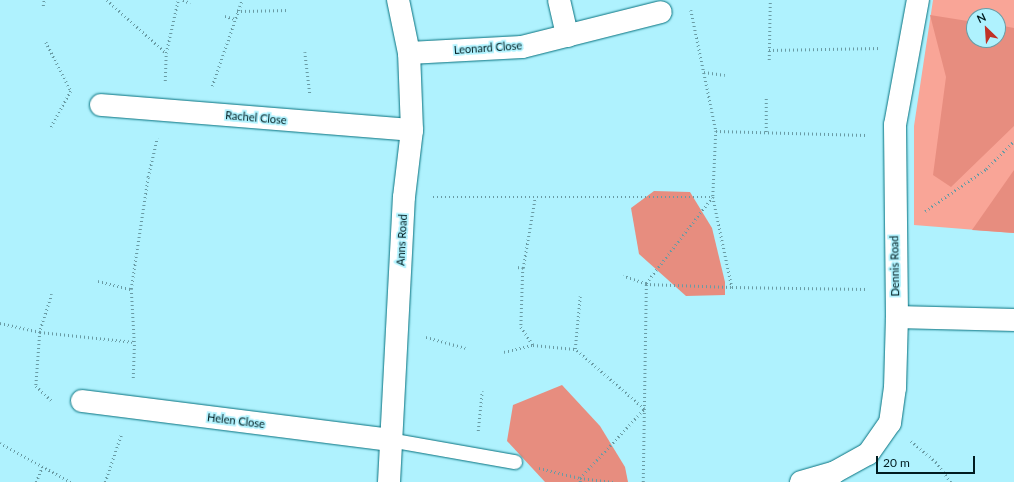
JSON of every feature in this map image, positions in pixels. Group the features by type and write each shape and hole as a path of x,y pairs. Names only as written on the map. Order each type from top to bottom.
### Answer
{"street":[{"name":"Anns Road","path":"389,482 390,440 404,197 412,130 408,53 398,0"},
{"path":"559,0 567,36"},
{"name":"Dennis Road","path":"801,482 835,472 868,454 890,423 895,388 897,317 895,125 918,0"},
{"name":"Leonard Close","path":"408,53 522,47 661,12"},
{"name":"Rachel Close","path":"100,105 412,130"},
{"path":"897,317 1014,320"},
{"name":"Helen Close","path":"82,401 390,440"}],"lane":[{"path":"390,440 515,462"}],"path":[{"path":"43,6 44,0"},
{"path":"106,0 166,53"},
{"path":"132,408 134,342 131,289 148,177 164,110 166,53 178,0"},
{"path":"183,0 190,3"},
{"path":"203,113 234,19 242,0"},
{"path":"769,60 770,0"},
{"path":"690,6 716,131 713,197 732,287"},
{"path":"237,11 289,10"},
{"path":"225,16 234,19"},
{"path":"46,42 71,91 50,129"},
{"path":"769,50 909,48"},
{"path":"305,52 313,122"},
{"path":"704,72 725,75"},
{"path":"766,97 766,132"},
{"path":"716,131 895,136"},
{"path":"895,224 914,219 986,169 1014,141"},
{"path":"404,197 713,197"},
{"path":"643,482 646,284 713,197"},
{"path":"533,345 521,327 523,268 535,198"},
{"path":"518,267 523,268"},
{"path":"623,276 646,284 732,287 896,289"},
{"path":"98,281 131,289"},
{"path":"52,294 40,332 36,386 58,407"},
{"path":"576,349 580,296"},
{"path":"0,323 40,332 134,342"},
{"path":"396,329 466,348"},
{"path":"504,352 533,345 576,349 644,409"},
{"path":"476,455 482,391"},
{"path":"580,482 580,478 644,409"},
{"path":"890,423 936,462 951,482"},
{"path":"105,482 122,434 114,431"},
{"path":"0,443 71,482"},
{"path":"515,462 580,478 612,482"},
{"path":"36,482 42,467"}],"shaded area":[{"path":"933,0 1014,0 1014,233 914,225 914,126"},
{"path":"930,15 966,21 966,48 1006,48 1006,26 1014,28 1014,126 951,187 933,175 946,77"},
{"path":"1014,170 1014,233 972,230"},
{"path":"654,191 690,192 712,228 725,282 725,295 686,296 639,254 631,208"},
{"path":"562,385 600,426 625,467 628,482 545,482 507,441 513,405"}]}
